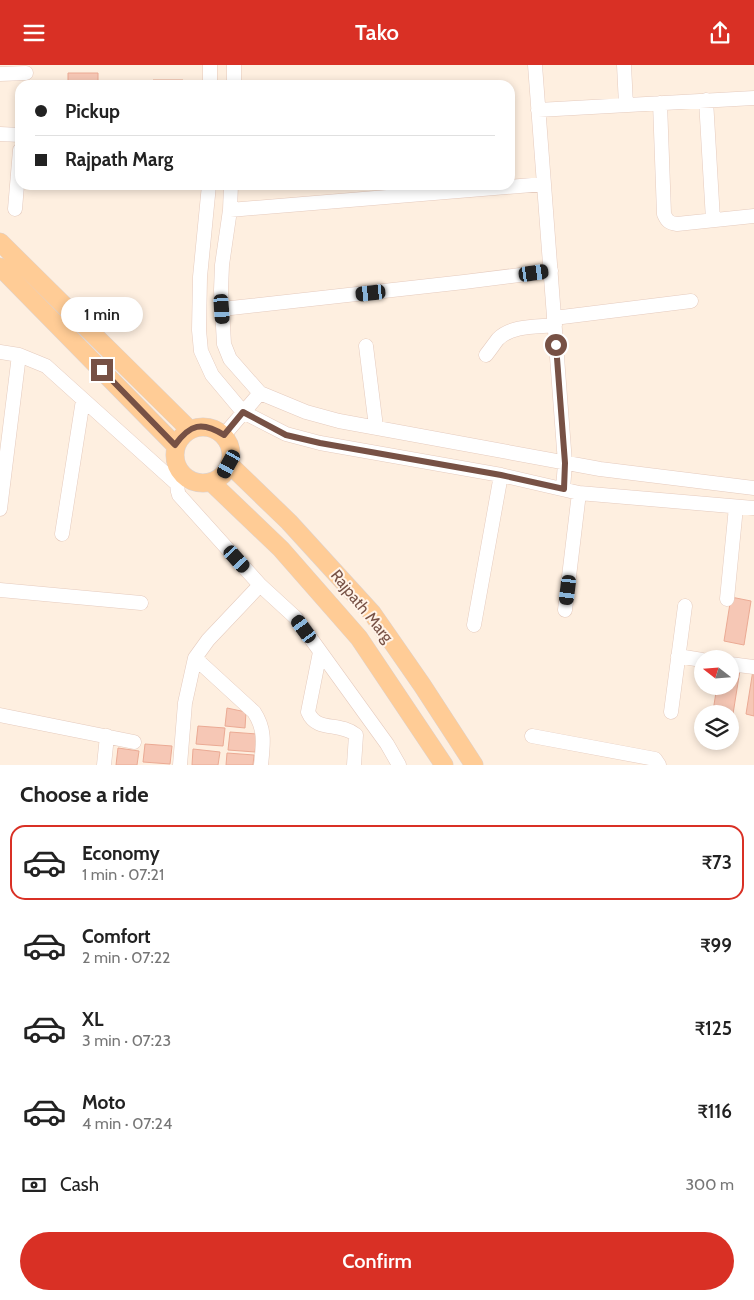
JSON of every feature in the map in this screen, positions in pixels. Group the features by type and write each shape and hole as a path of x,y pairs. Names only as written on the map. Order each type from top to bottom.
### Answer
{"main road":[{"path":"0,242 190,430"},
{"path":"0,267 175,445"},
{"path":"196,426 211,427 224,435 231,448 229,464 224,474 211,483 180,480 174,461 175,445 184,433 190,430 196,426"},
{"name":"Rajpath Marg","path":"229,464 290,522 372,613 474,765"},
{"name":"Rajpath Marg","path":"211,483 281,549 359,638 444,765"}],"street":[{"path":"210,65 210,80"},
{"path":"234,65 234,80"},
{"path":"535,65 565,463 564,489"},
{"path":"624,65 626,105"},
{"path":"0,74 26,74"},
{"path":"538,110 754,98"},
{"path":"706,100 713,220"},
{"path":"660,103 664,214 667,220 670,223 677,224 754,217"},
{"path":"0,134 15,135"},
{"path":"515,186 544,184"},
{"path":"15,209 17,190"},
{"path":"209,190 200,277 199,330 202,351 212,375 243,412 286,435 320,443 501,475 579,493 754,508"},
{"path":"231,190 230,210 222,265 224,344 230,359 260,393 306,412 338,421 565,463 754,488"},
{"path":"230,210 472,190"},
{"path":"222,309 551,271"},
{"path":"486,355 506,333 517,329 691,301"},
{"path":"366,347 376,427"},
{"path":"0,352 19,355 46,366 83,401 180,480 176,489 179,495 260,585 296,619 387,744 399,765"},
{"path":"0,509 19,355"},
{"path":"224,435 260,393"},
{"path":"62,534 83,401"},
{"path":"474,625 501,475"},
{"path":"565,610 579,493"},
{"path":"727,599 736,507"},
{"path":"180,765 185,703 195,659 208,640 260,585"},
{"path":"0,590 141,603"},
{"path":"671,712 685,606"},
{"path":"320,652 308,712 312,720 318,724 349,729 356,735 354,765"},
{"path":"678,657 694,659"},
{"path":"195,659 254,713 261,723 263,742 261,765"},
{"path":"739,664 754,667"},
{"path":"0,715 134,742"},
{"path":"104,765 107,736"},
{"path":"532,736 654,759 659,765"}],"building":[{"path":"68,73 98,73 98,80 68,80"},
{"path":"731,597 751,601 744,645 724,641"},
{"path":"754,670 754,716 746,714"},
{"path":"716,695 736,695 734,705 714,705"},
{"path":"227,708 246,712 245,728 225,726"},
{"path":"198,726 225,728 223,746 196,744"},
{"path":"230,732 257,734 255,752 228,750"},
{"path":"145,744 172,746 170,764 143,762"},
{"path":"118,748 139,751 137,765 116,765"},
{"path":"193,749 220,752 218,765 192,765"},
{"path":"227,753 254,755 253,765 226,765"}],"route":[{"path":"102,370 175,445 184,433 196,426 211,427 224,435 243,412 286,435 320,443 501,475 564,489 565,463 556,345"}]}
